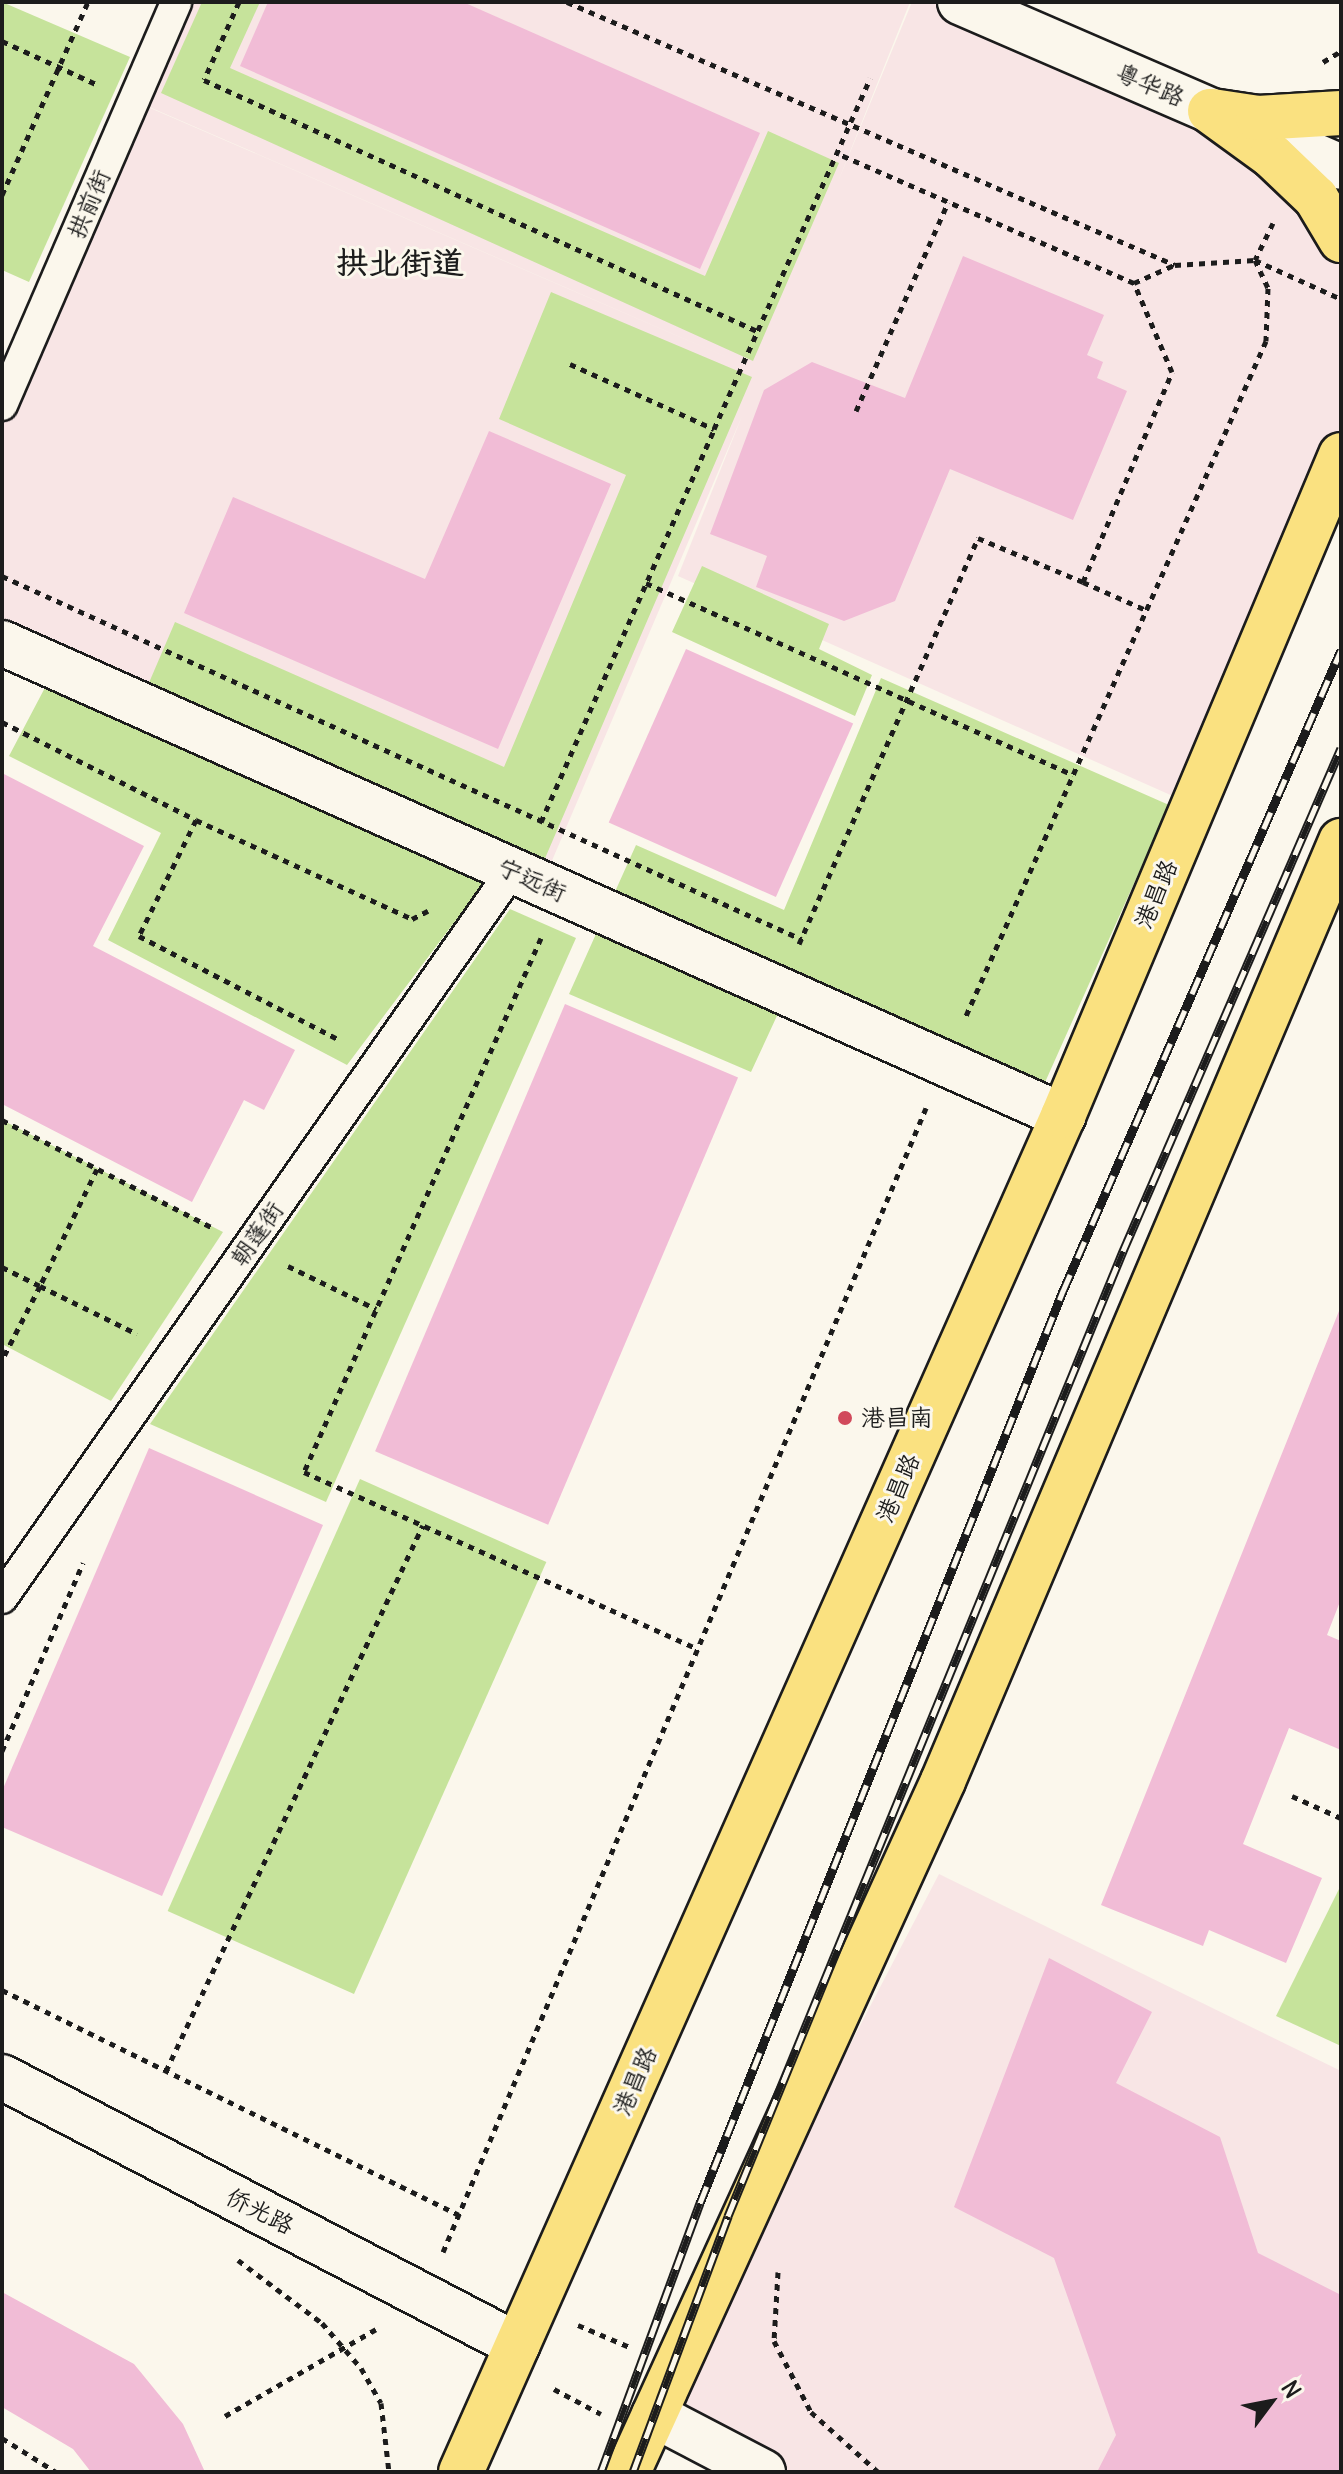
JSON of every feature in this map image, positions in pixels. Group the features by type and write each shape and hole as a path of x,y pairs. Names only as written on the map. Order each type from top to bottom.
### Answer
{"main road":[{"path":"1210,111 1258,118 1341,113"},
{"path":"1210,111 1272,156 1316,198 1341,240"},
{"name":"港昌路","path":"461,2472 1063,1116 1341,455"},
{"path":"628,2472 943,1781 1341,841"}],"street":[{"name":"粤华路","path":"960,2 1341,167"},
{"name":"宁远街","path":"2,643 1063,1116"},
{"name":"侨光路","path":"2,2077 517,2345"},
{"path":"654,2415 763,2472"}],"lane":[{"name":"拱前街","path":"2,405 176,2"},
{"name":"朝蓬街","path":"2,1598 512,871"}],"path":[{"path":"2,195 88,2"},
{"path":"239,2 204,80 757,331"},
{"path":"2,41 133,101"},
{"path":"1315,67 1341,51"},
{"path":"512,871 542,821 870,78"},
{"path":"837,153 1134,283 1172,372 1083,582"},
{"path":"856,411 948,202"},
{"path":"1134,283 1175,265"},
{"path":"570,364 714,429"},
{"path":"779,991 978,538 1146,610"},
{"path":"2,576 801,939"},
{"path":"646,583 1073,775"},
{"path":"2,722 196,820 412,919 440,905"},
{"path":"196,820 139,936 378,1060"},
{"path":"560,893 304,1472 698,1649"},
{"path":"2,1120 376,1309"},
{"path":"2,1267 40,1286 2,1360"},
{"path":"166,2071 423,1525"},
{"path":"1292,1796 1341,1818"},
{"path":"2,1990 459,2215"},
{"path":"223,2251 272,2282 346,2350 381,2403 389,2472"},
{"path":"778,2267 774,2341 811,2412 878,2472"},
{"path":"225,2416 346,2350 424,2296"},
{"path":"2,2438 56,2472"}],"shaded area":[{"path":"182,2 910,2 837,184 912,2 951,2 1209,113 1341,245 1341,448 1193,805 678,576 742,416 542,884 2,641 2,408 134,101 761,372 140,103"},
{"path":"939,1874 1341,2071 1341,2472 769,2472 658,2414"}],"green space":[{"path":"2,2 130,57 29,282 2,270"},
{"path":"202,2 260,2 230,68 705,276 768,131 839,163 753,361 161,93"},
{"path":"551,292 752,377 540,870 145,692 175,622 504,767 626,475 499,419"},
{"path":"702,566 829,624 819,649 872,675 855,716 672,632"},
{"path":"881,678 1169,805 1038,1098 794,979 751,1072 569,994 636,845 784,910"},
{"path":"49,680 489,876 347,1065 108,940 161,833 9,756"},
{"path":"510,909 576,938 326,1502 150,1424"},
{"path":"2,1120 223,1232 111,1401 2,1344"},
{"path":"360,1479 546,1562 354,1994 168,1911"},
{"path":"1341,1885 1341,2046 1276,2016"}],"building":[{"path":"268,2 463,2 760,133 700,269 240,66"},
{"path":"963,256 1104,315 1087,355 1103,362 1097,378 1127,391 1073,520 950,469 895,601 844,621 756,587 767,556 710,534 764,390 812,362 905,398"},
{"path":"489,431 611,484 498,749 184,613 233,497 425,579"},
{"path":"686,649 853,723 776,897 609,823"},
{"path":"2,773 144,846 93,946 295,1050 264,1110 244,1100 192,1202 2,1104"},
{"path":"565,1004 738,1077 548,1525 375,1451"},
{"path":"1339,1311 1341,1599 1327,1635 1341,1641 1341,1750 1289,1728 1243,1844 1322,1878 1286,1963 1209,1930 1203,1946 1101,1905"},
{"path":"149,1448 323,1525 162,1896 2,1827 2,1791"},
{"path":"1049,1958 1152,2012 1116,2083 1220,2137 1258,2253 1341,2295 1341,2472 1097,2472 1116,2435 1054,2258 954,2207"},
{"path":"2,2292 134,2364 183,2424 205,2472 91,2472 73,2449 2,2407"}],"railway":[{"path":"601,2472 700,2203 1063,1291 1341,650"},
{"path":"633,2472 728,2216 1123,1251 1341,748"}],"place":[{"name":"港昌南","path":"845,1418"}],"district":[{"name":"拱北街道","path":"400,263"}]}
